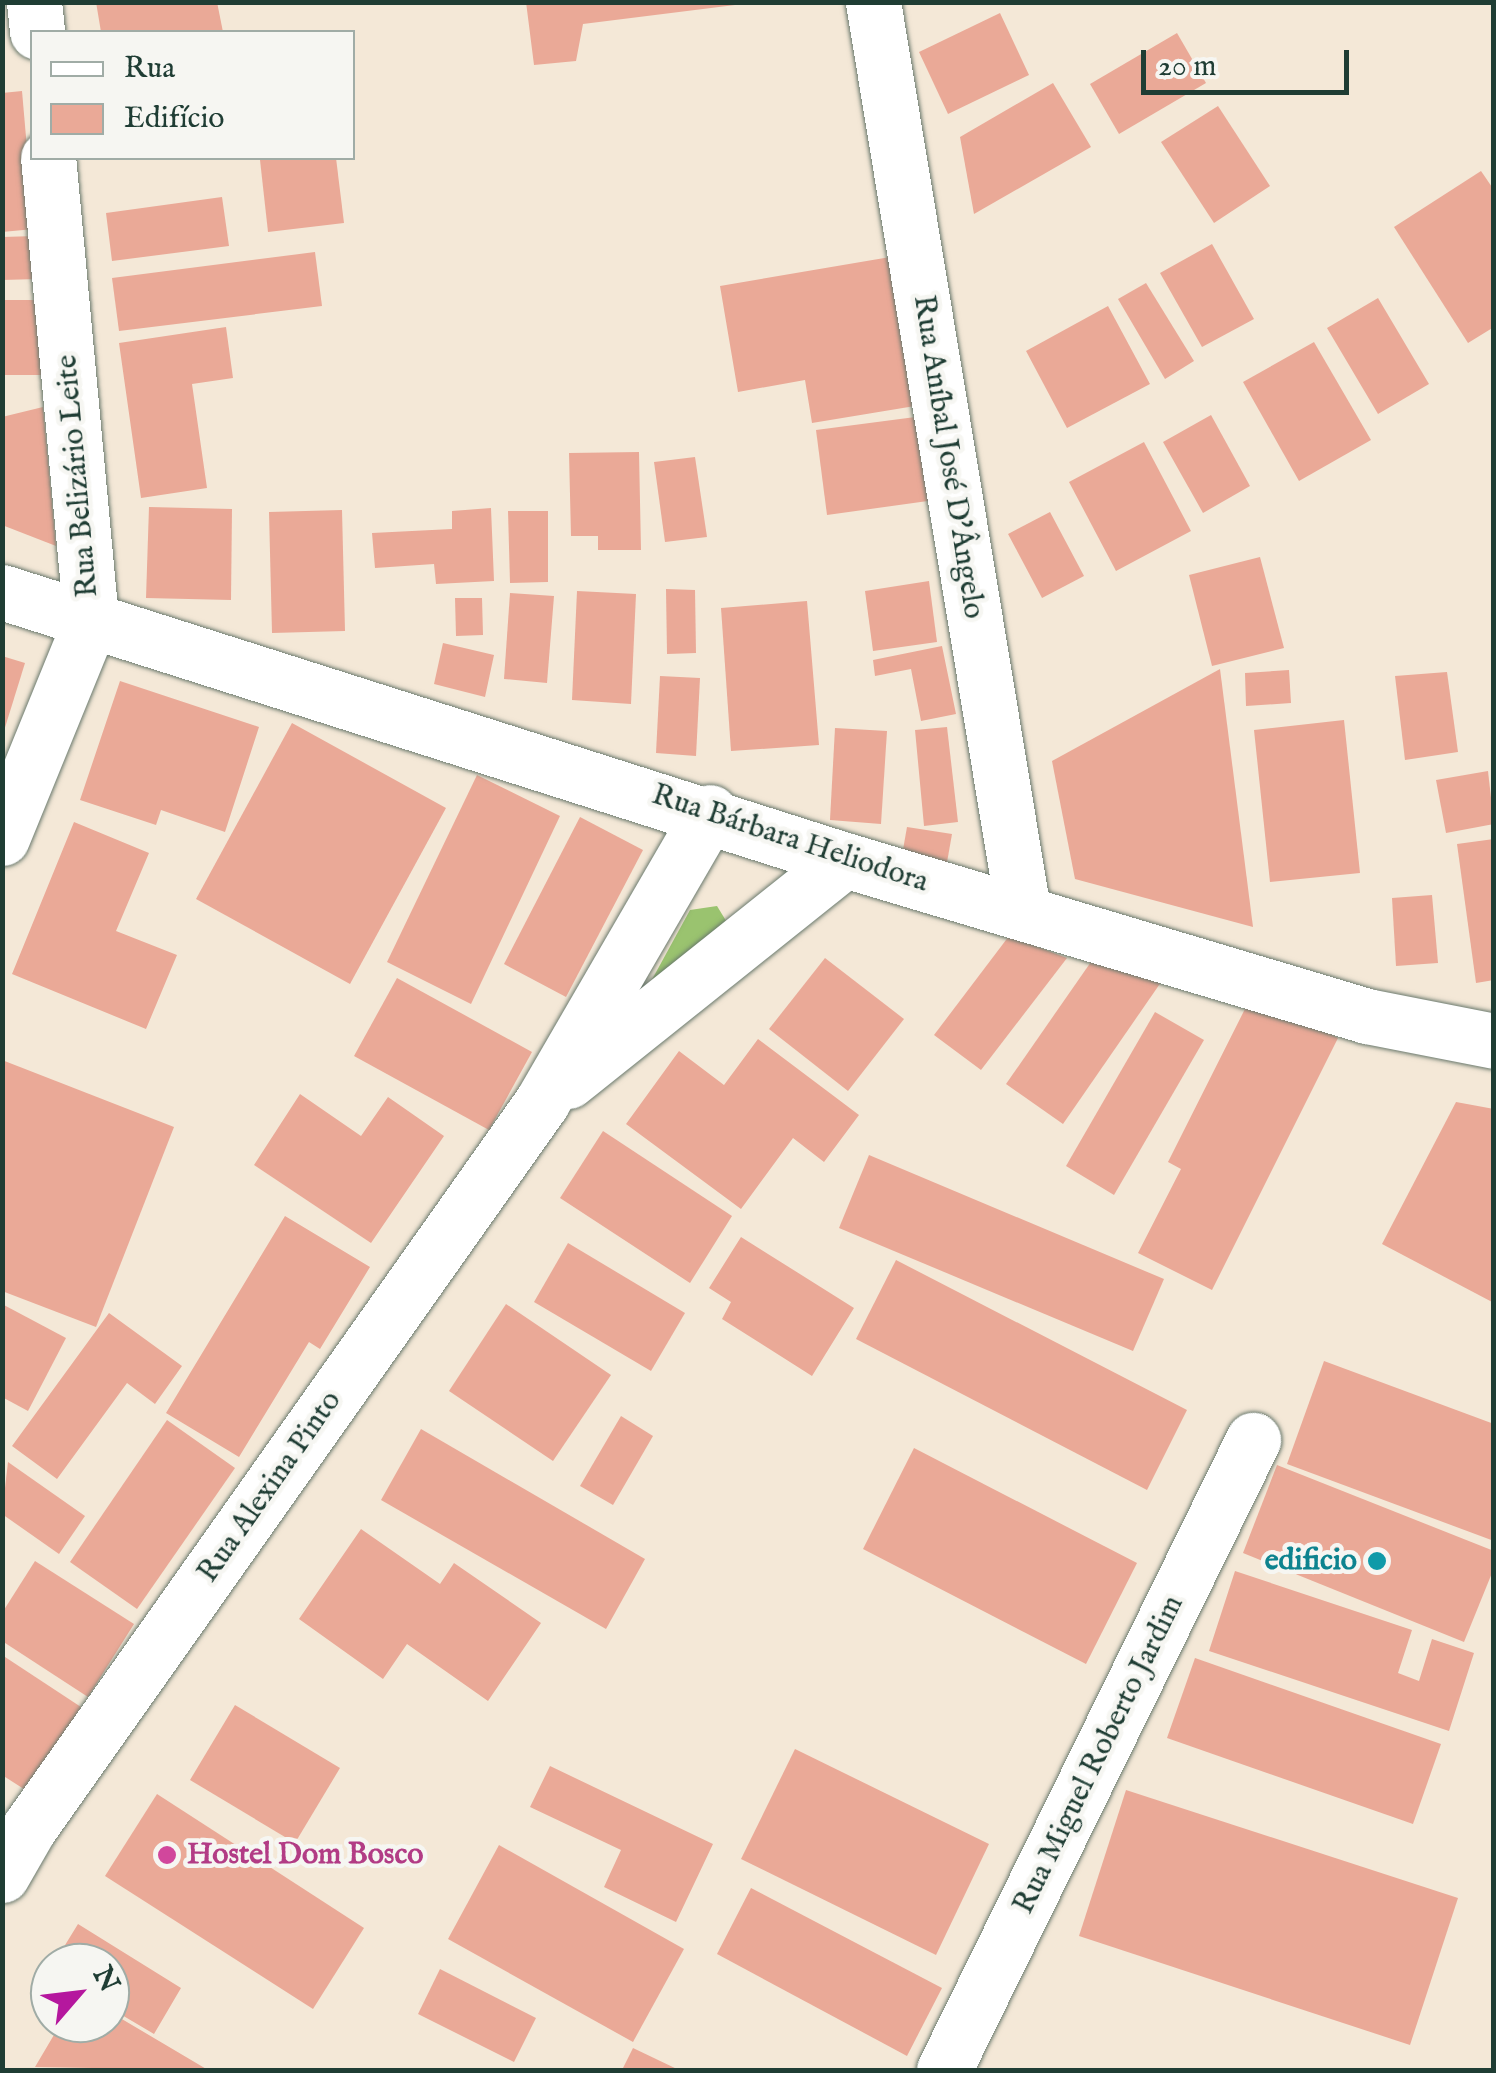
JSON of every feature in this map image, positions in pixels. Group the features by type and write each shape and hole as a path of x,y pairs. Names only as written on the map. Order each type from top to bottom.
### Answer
{"street":[{"path":"34,2 37,30"},
{"name":"Rua Aníbal José D'Ângelo","path":"872,2 1023,911"},
{"name":"Rua Belizário Leite","path":"2,838 91,620 48,160"},
{"name":"Rua Bárbara Heliodora","path":"2,592 710,812 846,860 1367,1016 1494,1041"},
{"name":"Rua Alexina Pinto","path":"2,1875 12,1825 542,1102 710,812"},
{"name":"Rua Alexina Pinto","path":"542,1102 846,860"},
{"name":"Rua Miguel Roberto Jardim","path":"944,2070 1253,1440"}],"green space":[{"path":"717,906 728,924 637,1007 690,910"}],"building":[{"path":"96,2 217,2 223,30 101,30"},
{"path":"526,2 735,5 583,24 576,61 534,65"},
{"path":"1000,13 1029,75 948,114 919,52"},
{"path":"1177,33 1206,83 1119,134 1090,84"},
{"path":"1053,83 1091,147 974,214 960,137"},
{"path":"22,91 34,229 2,232 2,93"},
{"path":"1218,106 1270,186 1214,223 1161,142"},
{"path":"260,160 336,160 344,223 268,232"},
{"path":"1481,171 1494,190 1494,327 1468,343 1394,227"},
{"path":"222,197 229,246 112,261 106,213"},
{"path":"36,236 38,279 2,280 2,237"},
{"path":"1212,244 1254,319 1202,347 1160,273"},
{"path":"315,252 322,306 119,331 112,278"},
{"path":"902,255 927,404 812,423 805,380 738,392 720,286"},
{"path":"1146,283 1194,361 1165,379 1118,299"},
{"path":"1378,298 1429,384 1378,414 1327,328"},
{"path":"2,300 43,300 45,375 2,375"},
{"path":"1108,306 1150,384 1067,428 1026,351"},
{"path":"226,327 233,378 192,384 207,488 141,498 119,343"},
{"path":"1314,342 1371,440 1299,481 1243,382"},
{"path":"43,407 56,546 2,525 2,417"},
{"path":"1211,415 1250,486 1203,513 1163,442"},
{"path":"923,416 935,500 827,515 816,430"},
{"path":"1144,442 1191,531 1116,571 1069,482"},
{"path":"639,452 641,550 598,550 598,536 571,536 569,453"},
{"path":"695,457 707,537 665,542 654,462"},
{"path":"149,507 232,509 231,600 146,598"},
{"path":"491,508 494,581 436,584 434,564 375,568 372,533 452,529 452,511"},
{"path":"342,510 345,631 272,633 269,512"},
{"path":"508,511 548,511 548,582 510,583"},
{"path":"1050,512 1084,576 1042,598 1008,534"},
{"path":"1260,557 1284,648 1212,666 1189,575"},
{"path":"929,581 937,642 873,651 865,591"},
{"path":"666,589 695,590 696,653 667,654"},
{"path":"577,591 636,594 631,704 572,700"},
{"path":"510,593 554,596 547,683 504,679"},
{"path":"455,598 482,598 483,635 456,636"},
{"path":"807,601 819,745 731,751 721,608"},
{"path":"443,643 494,655 485,697 434,684"},
{"path":"942,646 956,714 921,721 911,669 875,676 873,660"},
{"path":"2,656 25,663 3,734 2,734"},
{"path":"1220,669 1253,927 1075,879 1052,761"},
{"path":"1289,670 1291,703 1246,706 1245,673"},
{"path":"1447,672 1458,752 1405,760 1395,676"},
{"path":"660,676 700,678 696,756 656,753"},
{"path":"120,681 259,727 225,832 161,810 156,825 80,800"},
{"path":"1344,720 1360,873 1270,882 1254,730"},
{"path":"292,723 446,808 350,984 196,899"},
{"path":"947,727 958,822 924,826 915,730"},
{"path":"835,728 887,731 881,824 830,820"},
{"path":"1488,771 1494,824 1446,833 1436,780"},
{"path":"477,775 560,816 471,1004 387,962"},
{"path":"580,817 643,850 566,997 504,964"},
{"path":"74,822 149,853 116,931 177,955 146,1029 12,974"},
{"path":"907,827 952,834 946,868 901,861"},
{"path":"1494,839 1494,980 1476,983 1457,844"},
{"path":"1432,895 1438,963 1396,966 1392,898"},
{"path":"1009,936 1067,958 981,1070 934,1035"},
{"path":"825,958 904,1019 848,1091 769,1029"},
{"path":"1093,959 1166,975 1063,1124 1006,1084"},
{"path":"397,978 532,1052 489,1130 354,1056"},
{"path":"1252,995 1338,1038 1212,1290 1138,1253 1181,1169 1168,1162"},
{"path":"1155,1012 1204,1040 1114,1195 1066,1166"},
{"path":"758,1039 859,1115 824,1162 793,1138 741,1209 626,1124 679,1051 724,1085"},
{"path":"2,1060 174,1127 96,1327 2,1291"},
{"path":"300,1094 361,1136 388,1097 444,1136 371,1243 254,1165"},
{"path":"1456,1102 1494,1109 1494,1303 1382,1244"},
{"path":"603,1131 732,1216 690,1283 560,1198"},
{"path":"869,1155 1164,1279 1133,1351 839,1228"},
{"path":"285,1216 370,1267 320,1349 309,1342 239,1457 166,1413"},
{"path":"741,1237 854,1308 812,1376 722,1319 731,1302 709,1288"},
{"path":"568,1243 685,1313 651,1371 534,1302"},
{"path":"896,1260 1187,1410 1147,1490 856,1339"},
{"path":"2,1304 66,1338 28,1411 2,1397"},
{"path":"506,1304 611,1375 553,1461 449,1391"},
{"path":"109,1313 182,1366 155,1404 127,1383 57,1479 12,1446"},
{"path":"1324,1361 1494,1424 1494,1541 1287,1464"},
{"path":"621,1416 653,1436 613,1505 580,1486"},
{"path":"167,1420 235,1468 137,1609 70,1562"},
{"path":"421,1429 645,1559 606,1629 381,1500"},
{"path":"914,1448 1137,1563 1086,1664 863,1549"},
{"path":"8,1462 85,1516 59,1554 2,1514"},
{"name":"edificio","path":"1277,1465 1494,1551 1494,1568 1464,1642 1243,1553"},
{"path":"361,1529 440,1584 454,1563 541,1623 488,1701 407,1644 383,1679 299,1619"},
{"path":"35,1561 134,1624 88,1697 2,1641 2,1613"},
{"path":"1235,1571 1412,1630 1398,1673 1419,1681 1432,1639 1474,1653 1449,1731 1209,1651"},
{"path":"2,1655 81,1707 27,1791 2,1775"},
{"path":"1195,1658 1441,1744 1413,1824 1167,1738"},
{"path":"235,1705 340,1768 295,1843 190,1780"},
{"path":"795,1749 989,1844 936,1955 741,1859"},
{"path":"550,1766 713,1844 676,1922 604,1887 621,1850 530,1807"},
{"path":"1126,1790 1458,1898 1410,2045 1079,1936"},
{"path":"157,1794 364,1928 313,2009 105,1876"},
{"path":"499,1845 684,1949 633,2042 448,1939"},
{"path":"751,1888 942,1988 907,2056 717,1954"},
{"path":"78,1924 109,1943 66,1943"},
{"path":"130,1956 181,1988 154,2034 130,2020"},
{"path":"440,1969 536,2018 514,2062 418,2014"},
{"path":"130,2024 208,2070 35,2067 49,2043 130,2043"},
{"path":"633,2048 679,2070 622,2070"}],"place":[{"name":"edificio","path":"1377,1561"},
{"name":"Hostel Dom Bosco","path":"167,1855"}]}
